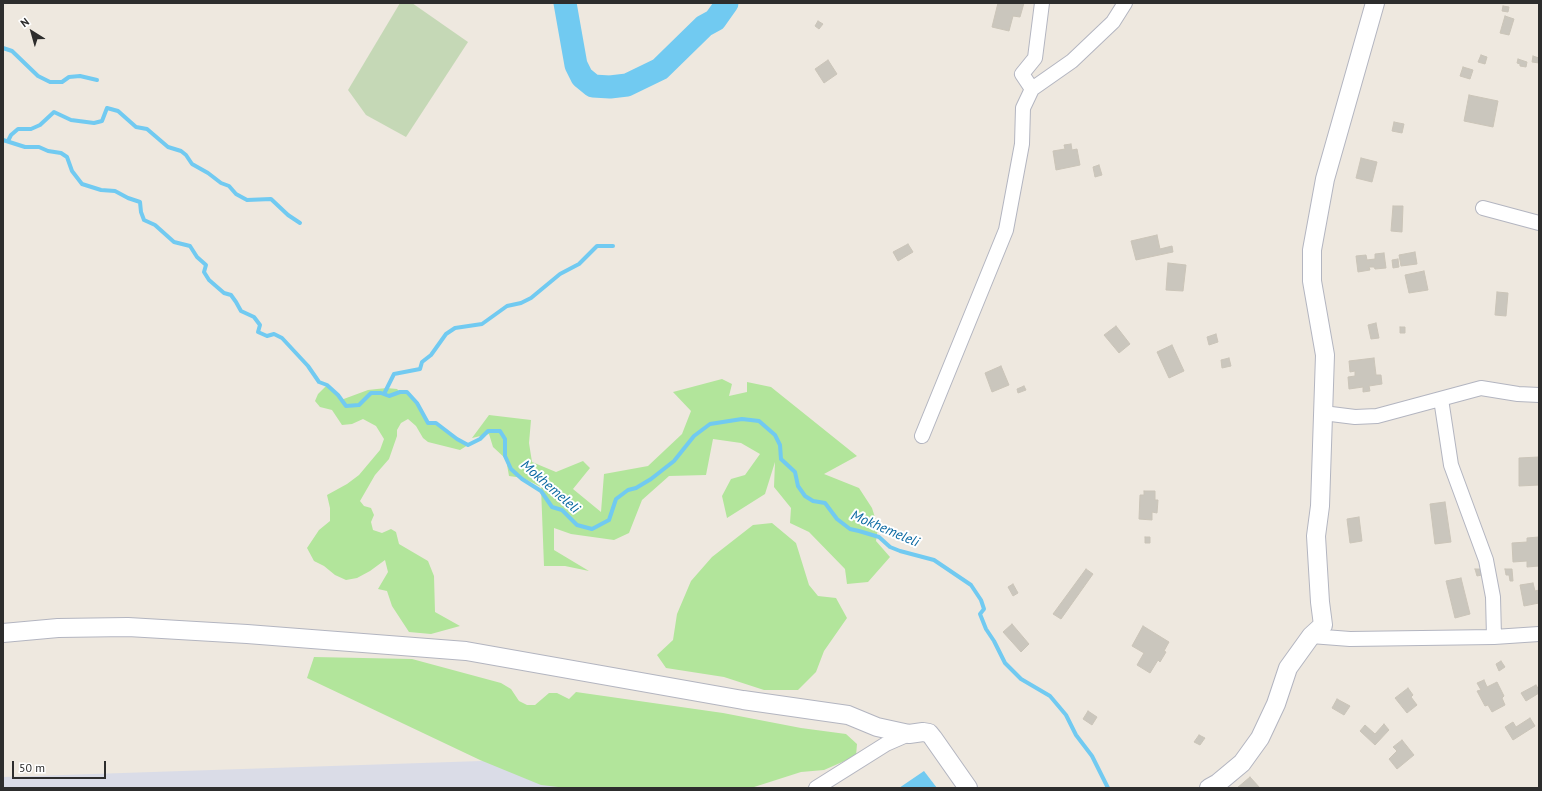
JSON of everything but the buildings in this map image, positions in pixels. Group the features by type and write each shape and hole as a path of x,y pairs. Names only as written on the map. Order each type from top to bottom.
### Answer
{"street":[{"path":"1032,89 1022,74 1035,58 1042,3"},
{"path":"922,436 1006,230 1022,144 1023,108 1032,89 1072,61 1113,22 1125,3"},
{"path":"1209,788 1218,783 1242,762 1260,738 1276,704 1288,668 1311,636 1323,625 1316,536 1320,506 1325,355 1312,281 1312,250 1325,179 1375,3"},
{"path":"1483,208 1539,223"},
{"path":"1323,413 1355,417 1377,416 1481,388 1518,394 1539,395"},
{"path":"1441,399 1452,465 1486,560 1493,597 1494,637"},
{"path":"3,633 58,628 128,628 247,634 466,652 743,700 848,715 877,727 909,734"},
{"path":"1311,636 1350,639 1494,637 1539,634"},
{"path":"877,727 886,744"},
{"path":"816,788 886,744 909,734 923,732 929,733 968,788"}],"shaded area":[{"path":"571,758 572,788 3,788 3,777"}],"green space":[{"path":"400,3 412,3 468,42 406,137 366,115 348,90"},
{"path":"722,379 732,384 729,396 747,392 747,382 771,387 857,456 824,474 859,488 872,508 878,527 876,541 890,557 868,582 847,584 845,569 809,532 790,523 791,508 774,487 775,462 765,494 727,518 722,496 731,479 745,475 760,454 741,443 713,439 706,475 669,476 642,500 629,533 614,540 571,534 554,528 554,550 589,571 565,566 544,566 541,487 523,478 509,476 506,459 493,447 489,434 472,438 489,415 531,420 529,443 532,462 556,472 583,461 590,468 573,489 601,512 604,474 648,466 682,434 691,411 673,392"},
{"path":"327,385 338,395 341,400 368,390 387,388 397,389 400,392 407,392 417,403 428,423 436,423 457,439 468,445 460,450 428,442 423,438 416,426 408,419 401,423 397,430 397,436 389,459 375,475 360,501 364,506 371,508 374,515 371,522 373,530 382,533 391,529 396,532 399,544 428,561 434,576 435,612 460,626 431,634 409,632 392,606 387,591 378,589 388,572 385,560 357,578 346,580 335,575 324,566 314,561 307,548 319,530 330,521 330,508 327,495 347,484 359,475 380,450 384,439 376,426 363,419 352,424 342,425 332,410 320,407 315,401 318,394"},
{"path":"772,523 796,543 809,585 818,596 836,598 847,618 824,651 816,672 798,690 764,690 724,677 666,668 657,655 673,640 677,614 691,581 712,557 753,525"},
{"path":"314,657 412,659 501,683 511,689 519,701 527,705 535,705 549,693 557,693 569,699 576,692 723,713 801,728 846,734 857,744 856,756 824,770 801,772 751,788 567,788 541,785 480,760 307,678"}],"water":[{"path":"924,771 937,788 899,788"}],"waterway":[{"path":"565,3 576,65 582,77 593,86 610,87 627,85 660,69 704,26 715,20 727,3"},
{"path":"3,48 12,51 38,76 50,82 62,82 69,77 80,76 97,80"},
{"path":"8,141 11,135 18,129 31,129 40,125 54,112 71,120 94,123 102,121 107,108 118,111 136,127 147,129 168,147 181,151 186,155 192,164 208,173 221,183 229,186 236,194 247,200 271,199 288,215 300,223"},
{"name":"Mokhemeleli","path":"3,140 25,147 39,147 48,151 61,153 67,157 72,171 82,184 101,190 115,191 140,202 144,220 155,225 174,242 190,246 197,257 206,265 204,272 209,280 224,293 231,295 241,311 254,317 260,325 258,332 267,336 274,334 282,338 308,366 319,382 327,385 338,395 346,406 359,405 371,393 381,393 389,396 400,392 407,392 417,403 428,423 436,423 457,439 468,445 480,439 488,431 500,431 505,439 505,456 511,469 522,479 541,491 552,507 562,510 577,525 592,529 609,520 616,499 628,490 636,488 651,479 674,461 694,436 710,424 742,419 759,421 775,435 780,445 781,459 795,472 798,486 805,496 813,501 825,503 837,519 850,529 879,537 890,547 900,551 934,560 971,585 981,600 984,609 980,614 986,629 1005,663 1021,679 1050,696 1066,715 1076,735 1092,756 1108,788"},
{"path":"384,394 394,374 420,369 422,362 431,355 446,334 455,328 482,324 507,306 521,303 531,298 560,274 579,264 597,246 613,246"}]}
